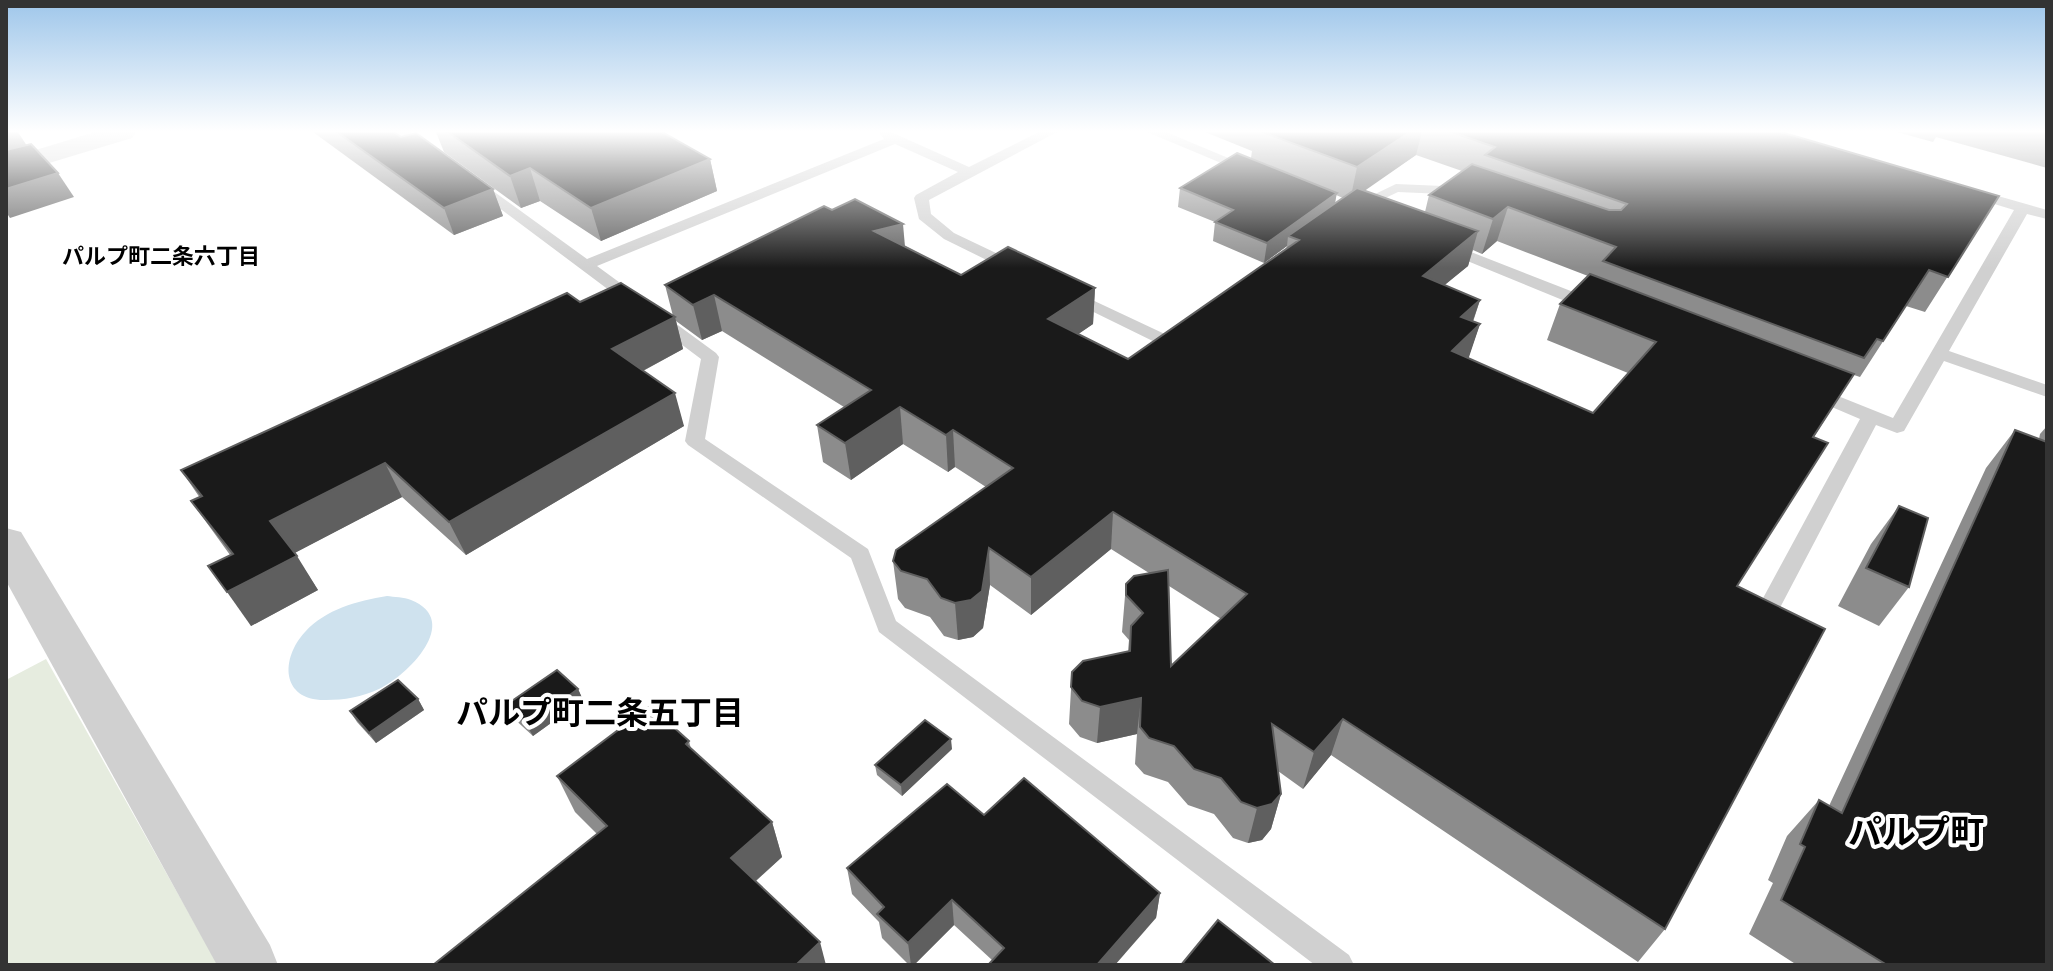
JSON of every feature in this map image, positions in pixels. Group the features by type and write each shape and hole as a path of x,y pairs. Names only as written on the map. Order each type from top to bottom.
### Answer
{"street":[{"path":"6,543 249,965"}],"lane":[{"path":"464,177 710,357 695,441 860,554 887,626 1339,965"},
{"path":"586,265 801,177"},
{"path":"959,177 921,198 924,216 949,236 1032,276"},
{"path":"1950,186 2047,215"},
{"path":"1379,221 1341,211 1396,188 1459,189 1488,198"},
{"path":"1799,387 1897,427 2023,208"},
{"path":"1437,244 1611,313"},
{"path":"1060,290 1171,343 1196,324"},
{"path":"1941,354 2047,391"},
{"path":"1766,613 1871,416"}],"shaded area":[{"path":"46,659 218,965 6,965 6,680"}],"water":[{"path":"387,596 411,600 426,609 432,621 431,634 415,661 391,682 360,696 326,700 300,694 289,676 289,666 291,654 305,632 322,617 343,607"}],"building":[{"path":"6,177 44,177 6,189"},
{"path":"401,177 477,177 493,189 444,208"},
{"path":"544,177 666,177 591,208"},
{"path":"1197,177 1298,177 1337,193 1267,243 1215,222 1233,210 1180,188"},
{"path":"1454,177 1512,177 1609,210 1621,210 1627,204 1550,177 1935,177 1999,196 1948,277 1929,270 1883,341 1877,339 1864,358 1603,261 1616,247 1508,207 1493,219 1429,195"},
{"path":"1357,188 1478,231 1423,276 1480,300 1461,317 1480,324 1452,351 1593,413 1656,342 1560,304 1590,274 1854,374 1813,437 1828,443 1737,586 1825,629 1665,929 1343,719 1314,752 1272,724 1281,794 1272,804 1257,808 1241,802 1221,778 1194,769 1174,746 1149,738 1140,727 1141,698 1100,707 1082,701 1071,687 1072,672 1083,661 1130,651 1131,626 1143,613 1126,595 1126,584 1134,576 1168,570 1171,666 1247,594 1113,512 1031,577 989,548 982,591 971,600 955,603 941,598 927,579 901,571 893,561 896,550 1013,468 953,430 946,435 900,407 845,443 817,425 871,390 714,295 693,305 665,285 824,206 832,210 855,199 903,224 874,231 961,275 1008,247 1095,288 1048,319 1128,359 1299,240 1288,236"},
{"path":"621,283 675,317 612,349 675,393 449,522 385,463 270,521 297,556 227,592 208,566 233,554 191,501 202,496 181,470 567,293 580,302"},
{"path":"2015,430 2047,442 2047,965 1887,965 1781,900 1805,847 1800,844 1819,800 1842,813"},
{"path":"1899,506 1928,518 1909,587 1866,568"},
{"path":"557,670 578,689 527,726 506,705"},
{"path":"398,680 418,699 369,733 350,711"},
{"path":"650,706 689,741 686,744 772,822 731,858 820,942 796,965 433,965 607,826 557,776"},
{"path":"925,720 951,739 901,785 875,765"},
{"path":"1024,778 1160,893 1097,965 988,965 1004,948 952,900 908,943 877,914 884,907 847,868 947,784 984,815"},
{"path":"1218,920 1275,965 1181,965"}],"district":[{"name":"パルプ町二条六丁目","path":"161,256"},
{"name":"パルプ町二条五丁目","path":"600,712"},
{"name":"パルプ町","path":"1916,832"}]}
